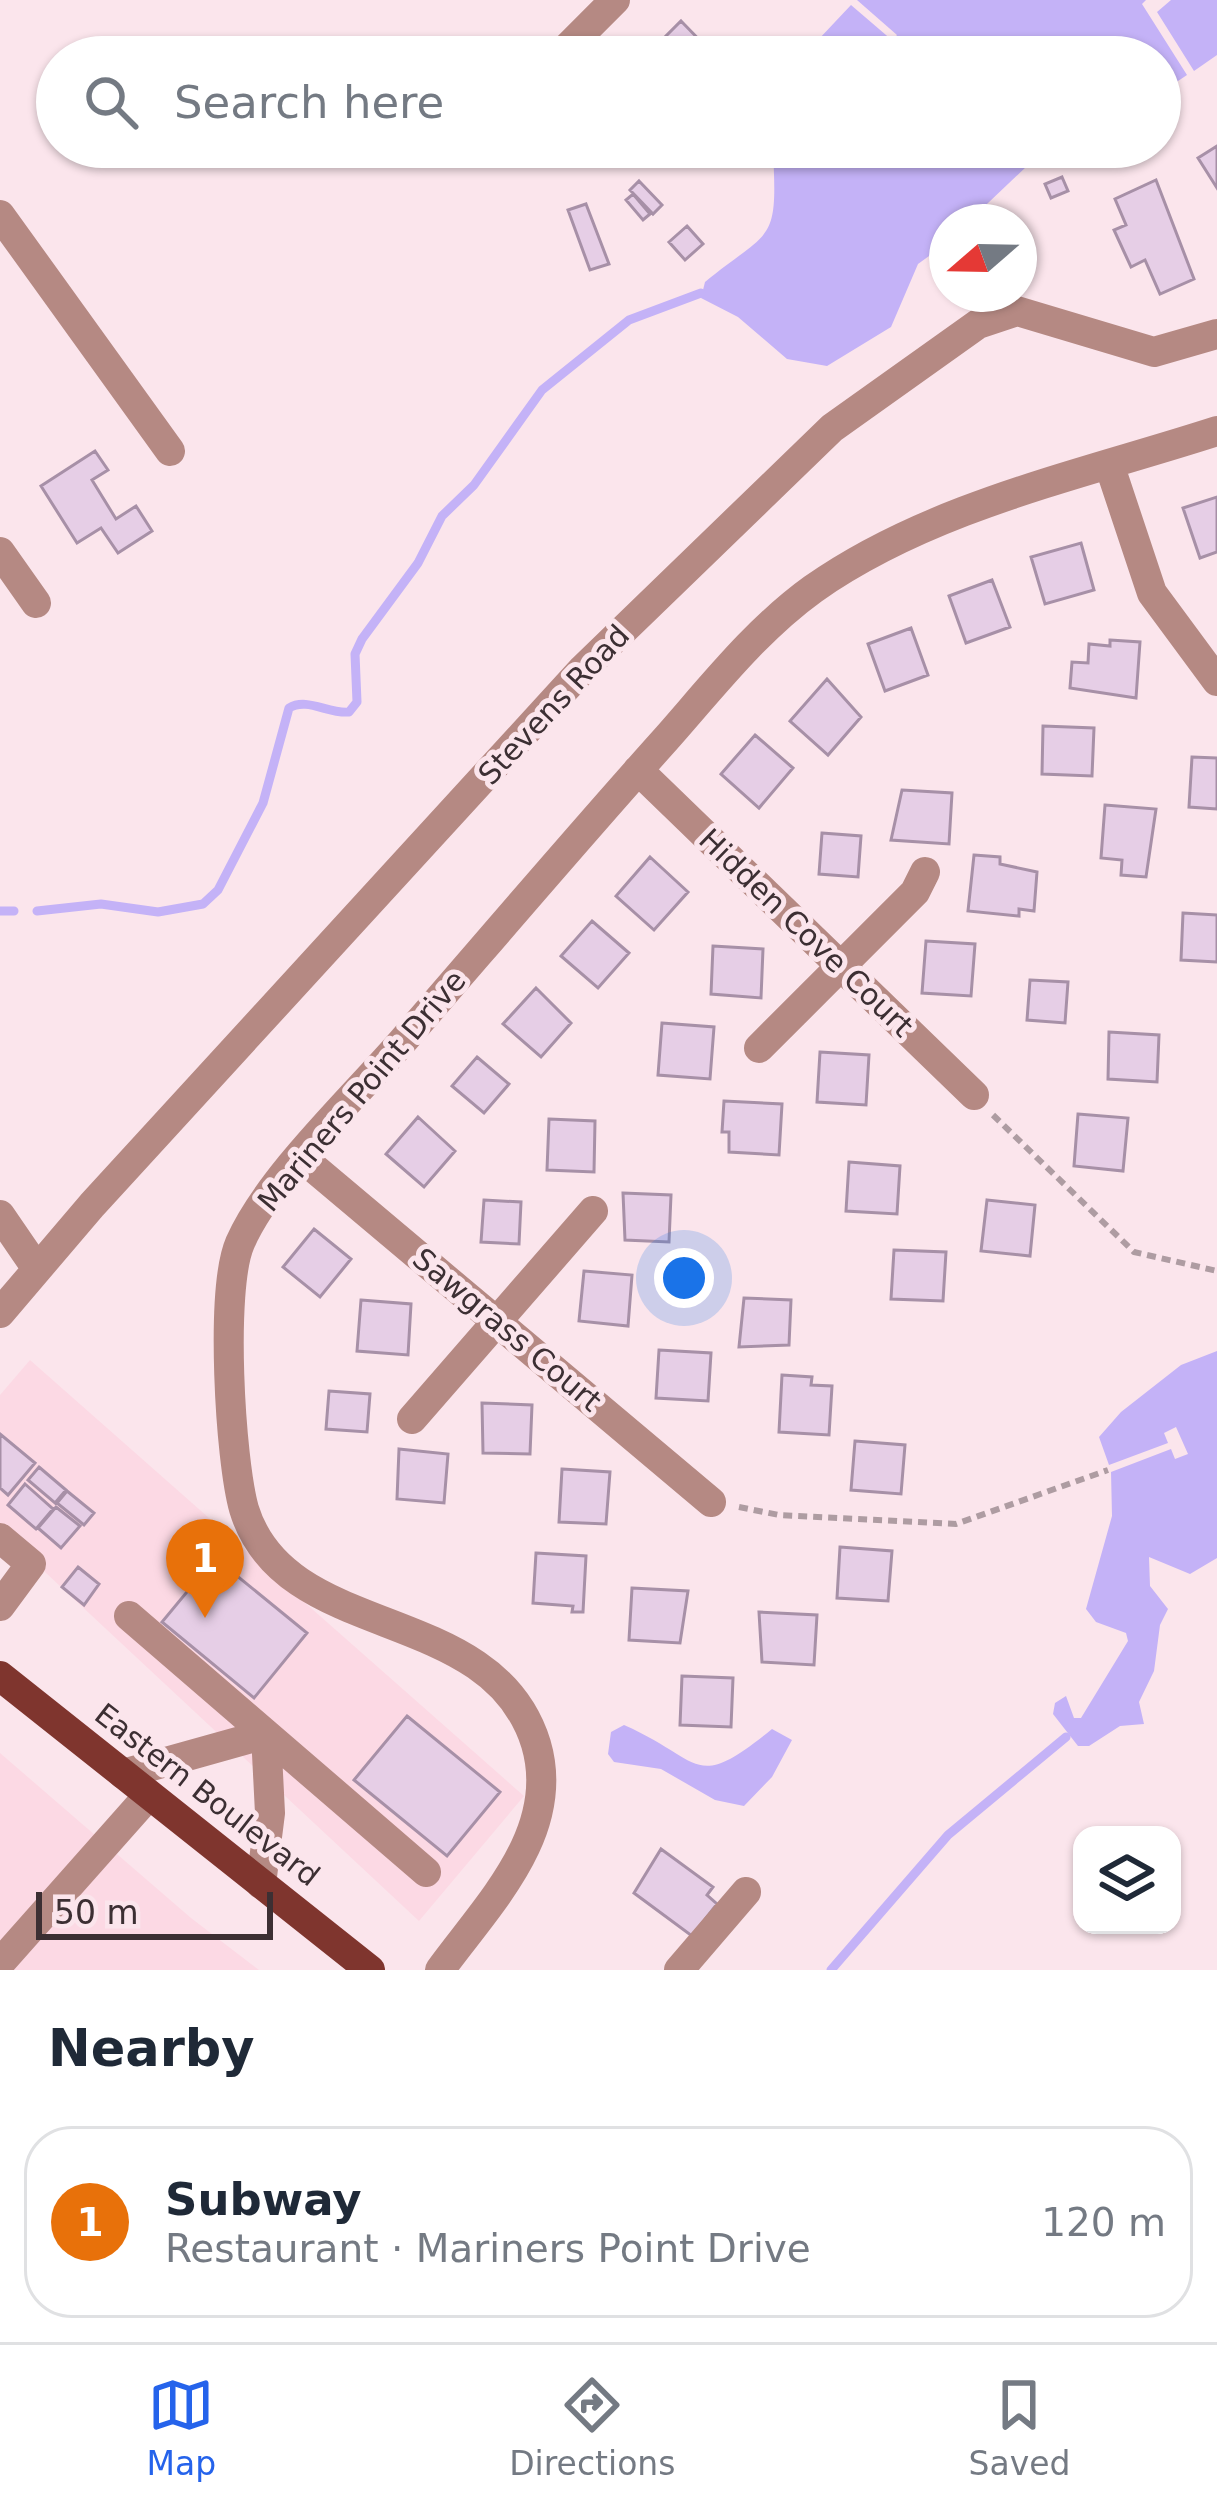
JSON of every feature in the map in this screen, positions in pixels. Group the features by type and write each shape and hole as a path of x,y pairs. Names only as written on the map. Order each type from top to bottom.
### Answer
{"main road":[{"name":"Eastern Boulevard","path":"0,1676 370,1970"}],"street":[{"path":"580,36 615,0"},
{"path":"0,215 170,451"},
{"name":"Stevens Road","path":"0,1313 583,669 832,428 978,324 1017,310 1154,352 1217,334"},
{"name":"Mariners Point Drive","path":"440,1970 535,1831 543,1790 541,1767 524,1718 482,1666 387,1619 292,1580 253,1532 234,1460 232,1273 255,1215 736,660 813,590 941,522 1217,431"},
{"path":"1111,467 1152,593 1217,681"},
{"path":"0,552 36,603"},
{"name":"Hidden Cove Court","path":"638,770 974,1095"},
{"path":"759,1048 915,892 926,872"},
{"name":"Sawgrass Court","path":"302,1158 711,1502"},
{"path":"412,1420 500,1324 593,1211"},
{"path":"0,1215 37,1269"},
{"path":"0,1538 31,1564 0,1606"},
{"path":"129,1616 426,1873"},
{"path":"123,1774 266,1734"},
{"path":"261,1884 270,1813 266,1734"},
{"path":"0,1963 149,1795"},
{"path":"679,1970 746,1892"}],"path":[{"path":"974,1095 1134,1252 1217,1271"},
{"path":"711,1502 778,1515 956,1524 1108,1470"}],"shaded area":[{"path":"857,0 1146,0 1142,4 1162,36 896,36"},
{"path":"1171,0 1217,0 1217,55 1194,71 1181,50 1181,36 1172,36 1157,12"},
{"path":"851,5 887,36 822,36"},
{"path":"773,168 1025,168 987,204 929,204 929,256 918,264 891,327 827,366 787,359 738,317 701,298 705,282 757,242 771,220"},
{"path":"1217,1351 1217,1558 1190,1574 1149,1557 1150,1586 1168,1609 1160,1625 1154,1671 1139,1702 1144,1724 1120,1726 1089,1746 1078,1746 1053,1714 1055,1703 1066,1696 1074,1718 1081,1718 1128,1641 1126,1633 1096,1622 1086,1609 1112,1516 1111,1472 1171,1449 1175,1459 1188,1454 1176,1427 1164,1433 1168,1443 1109,1465 1099,1437 1121,1412 1181,1365"},
{"path":"30,1360 524,1796 419,1921 0,1530 0,1395"},
{"path":"624,1725 685,1759 711,1766 746,1749 772,1729 792,1740 772,1777 744,1806 715,1800 661,1769 614,1762 608,1754 611,1732"},
{"path":"0,1753 191,1918 259,1970 0,1970"}],"building":[{"path":"681,21 696,36 666,36"},
{"path":"1217,146 1217,188 1198,158"},
{"path":"1062,177 1068,191 1051,198 1045,184"},
{"path":"1156,180 1194,279 1160,294 1145,260 1131,267 1114,230 1126,225 1115,199"},
{"path":"639,181 662,205 653,214 630,190"},
{"path":"633,194 650,214 643,220 626,200"},
{"path":"586,204 609,264 590,270 568,210"},
{"path":"687,226 703,244 685,260 669,242"},
{"path":"95,451 108,470 92,480 116,519 136,506 152,531 118,553 101,528 77,543 41,486"},
{"path":"1217,497 1217,552 1200,558 1183,508"},
{"path":"1081,543 1094,590 1045,604 1031,557"},
{"path":"992,580 1010,627 966,643 949,596"},
{"path":"911,628 928,675 885,691 868,644"},
{"path":"1110,640 1140,642 1136,698 1070,688 1072,662 1088,663 1089,644 1110,646"},
{"path":"827,679 861,717 828,755 790,721"},
{"path":"1043,726 1094,728 1092,776 1042,774"},
{"path":"755,735 793,768 759,808 721,774"},
{"path":"1192,757 1217,758 1217,809 1189,807"},
{"path":"902,790 952,793 949,844 891,840"},
{"path":"1105,805 1156,809 1146,877 1121,875 1122,860 1101,858"},
{"path":"822,833 861,836 858,877 819,874"},
{"path":"974,855 1000,857 1000,864 1037,872 1034,911 1019,909 1019,916 968,911"},
{"path":"650,857 688,892 654,930 616,896"},
{"path":"1183,913 1217,915 1217,962 1181,960"},
{"path":"592,921 629,953 598,988 561,956"},
{"path":"926,941 975,944 971,996 922,993"},
{"path":"713,946 763,949 761,998 711,994"},
{"path":"1030,980 1068,982 1065,1023 1027,1020"},
{"path":"536,988 571,1023 541,1057 503,1024"},
{"path":"662,1023 714,1027 710,1079 658,1075"},
{"path":"1109,1032 1159,1035 1157,1082 1108,1079"},
{"path":"820,1052 869,1055 866,1105 817,1102"},
{"path":"477,1057 509,1084 484,1113 452,1086"},
{"path":"724,1101 782,1104 779,1155 729,1152 729,1132 722,1132"},
{"path":"1078,1114 1128,1118 1123,1171 1074,1166"},
{"path":"418,1117 455,1151 424,1187 386,1154"},
{"path":"549,1119 595,1121 594,1172 547,1170"},
{"path":"849,1162 900,1166 897,1214 846,1211"},
{"path":"623,1193 671,1195 669,1242 625,1240"},
{"path":"484,1200 521,1202 519,1244 481,1242"},
{"path":"987,1200 1035,1205 1030,1256 981,1251"},
{"path":"314,1229 351,1259 320,1297 283,1267"},
{"path":"894,1250 946,1252 943,1301 891,1299"},
{"path":"584,1271 632,1275 628,1326 579,1321"},
{"path":"744,1298 791,1300 789,1345 739,1347"},
{"path":"361,1300 411,1304 408,1355 357,1351"},
{"path":"659,1350 711,1353 708,1401 656,1398"},
{"path":"782,1375 812,1377 811,1385 832,1386 829,1435 779,1432"},
{"path":"329,1391 370,1394 367,1432 326,1429"},
{"path":"482,1403 532,1405 530,1454 483,1453"},
{"path":"0,1434 35,1463 8,1495 0,1488"},
{"path":"855,1441 905,1445 901,1494 851,1490"},
{"path":"399,1449 448,1454 444,1503 397,1499"},
{"path":"39,1467 66,1490 55,1503 28,1480"},
{"path":"562,1469 610,1472 606,1524 559,1522"},
{"path":"25,1484 53,1509 36,1529 8,1505"},
{"path":"67,1491 94,1513 84,1525 57,1503"},
{"path":"56,1507 80,1526 61,1548 38,1528"},
{"path":"840,1547 892,1551 888,1601 837,1598"},
{"path":"536,1553 586,1556 583,1612 572,1612 573,1606 533,1603"},
{"path":"215,1558 307,1633 254,1698 162,1622"},
{"path":"78,1567 99,1584 84,1605 62,1587"},
{"path":"632,1588 688,1591 680,1643 629,1640"},
{"path":"759,1612 817,1615 814,1665 762,1662"},
{"path":"682,1676 733,1678 731,1727 680,1725"},
{"path":"407,1716 500,1792 447,1856 354,1780"},
{"path":"661,1849 713,1887 707,1895 717,1904 692,1936 634,1893"}],"waterway":[{"path":"37,911 101,904 158,912 203,904 218,890 263,803 289,708 303,704 349,712 357,702 355,654 362,639 418,563 442,516 474,485 542,390 629,320 701,293"},
{"path":"0,911 14,911"},
{"path":"831,1970 948,1835 1066,1737"}],"place":[{"name":"Subway","path":"205,1618"}]}
